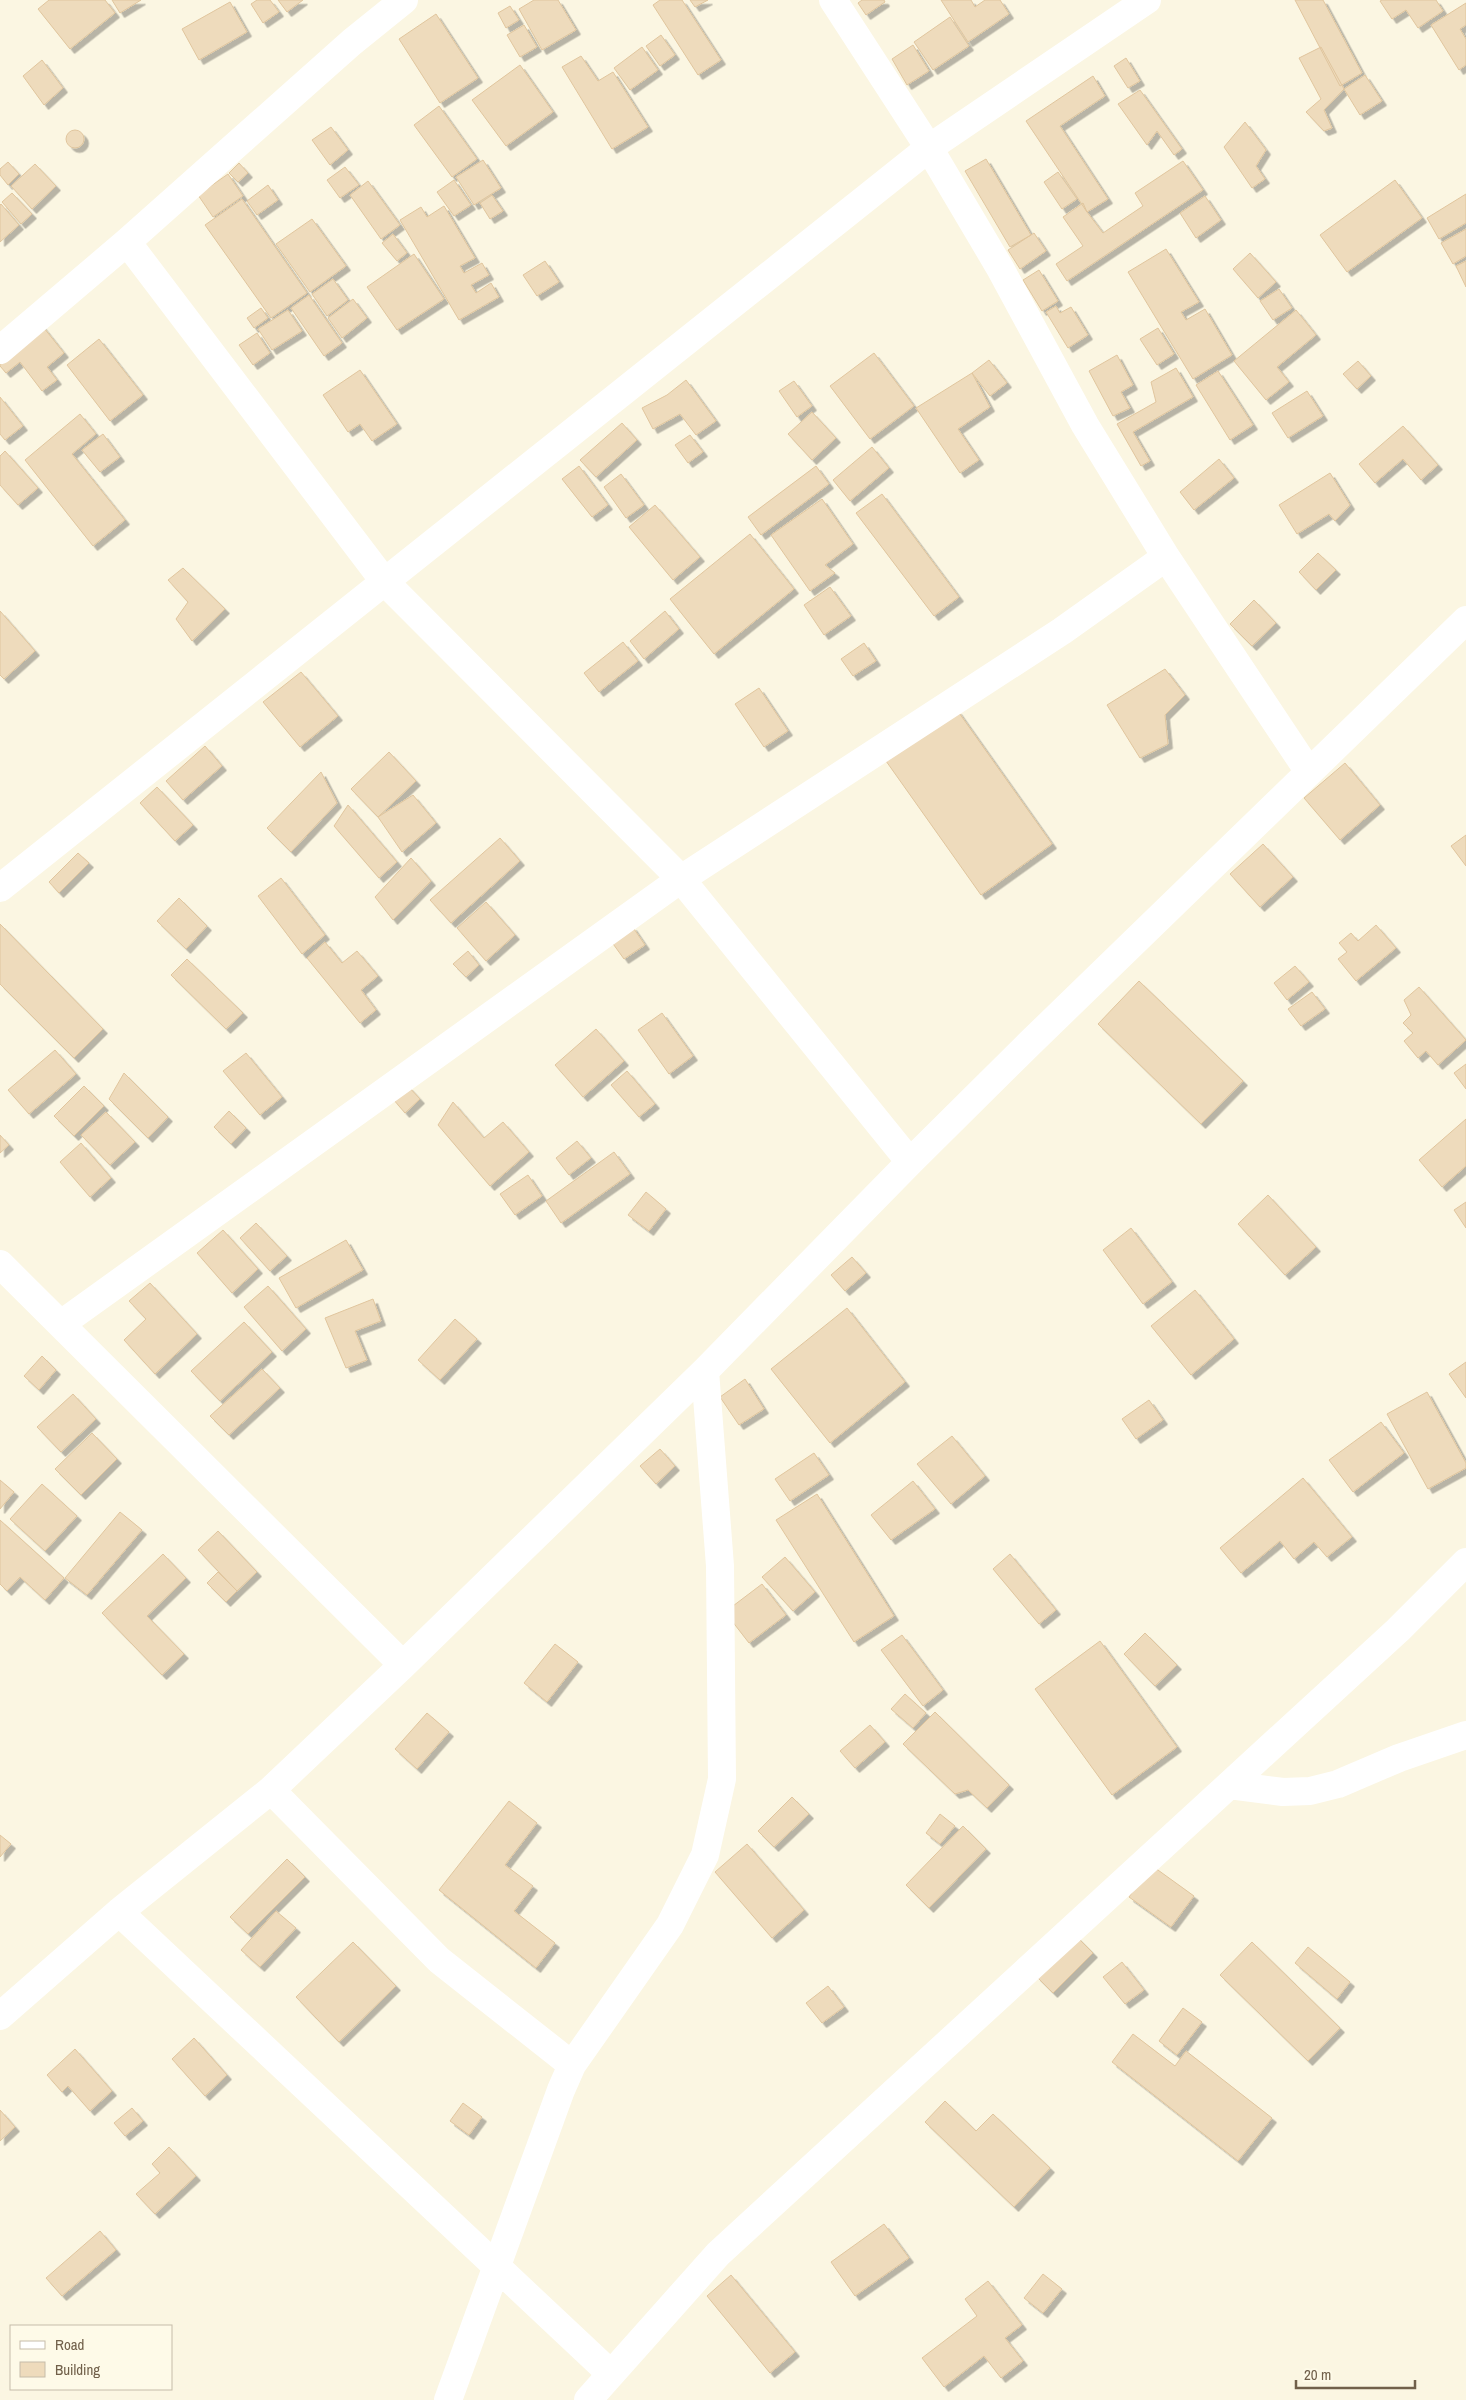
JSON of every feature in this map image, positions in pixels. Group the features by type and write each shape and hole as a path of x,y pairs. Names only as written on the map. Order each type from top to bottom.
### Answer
{"street":[{"path":"0,350 127,242 352,42 404,0"},
{"path":"833,0 929,148 1000,268 1085,425 1166,557 1309,772"},
{"path":"0,888 929,148 1147,0"},
{"path":"127,242 384,581 681,880 910,1162"},
{"path":"61,1324 681,880 1062,631 1166,557"},
{"path":"0,2016 119,1912 271,1790 403,1665 705,1371 910,1162 1466,620"},
{"path":"0,1264 403,1665"},
{"path":"448,2400 498,2268 561,2090 572,2065 670,1925 704,1855 722,1779 720,1566 705,1371"},
{"path":"588,2400 718,2254 1398,1630 1466,1562"},
{"path":"1229,1785 1283,1792 1310,1791 1338,1784 1399,1758 1466,1735"},
{"path":"271,1790 438,1960 489,1998 572,2065"},
{"path":"119,1912 611,2374"}],"building":[{"path":"49,0 105,0 115,13 70,49 38,9"},
{"path":"112,0 141,0 120,13"},
{"path":"257,0 270,0 279,12 263,23 251,4"},
{"path":"278,0 303,0 287,12"},
{"path":"534,0 558,0 576,30 542,50 519,9"},
{"path":"660,0 682,0 721,60 698,75 653,5"},
{"path":"690,0 708,0 695,7"},
{"path":"862,0 884,0 885,2 866,15 858,3"},
{"path":"941,0 971,0 975,7 985,0 1000,0 1009,14 968,42"},
{"path":"1295,0 1323,0 1362,73 1340,86"},
{"path":"1436,0 1443,11 1418,28 1406,10 1392,19 1380,1"},
{"path":"230,2 247,32 199,60 182,29"},
{"path":"1466,3 1466,25 1460,29 1466,39 1466,65 1459,70 1431,25"},
{"path":"510,6 519,20 506,28 498,13"},
{"path":"436,14 478,78 440,103 399,39"},
{"path":"950,17 969,46 933,70 914,42"},
{"path":"524,25 537,47 520,57 507,35"},
{"path":"661,35 675,55 660,66 646,46"},
{"path":"913,45 929,71 907,85 892,59"},
{"path":"642,47 658,70 630,90 614,68"},
{"path":"1321,47 1344,89 1324,110 1332,128 1324,131 1306,112 1321,99 1299,58"},
{"path":"581,56 598,81 613,72 648,127 612,149 562,67"},
{"path":"1126,58 1140,81 1128,88 1114,66"},
{"path":"42,60 63,88 44,105 23,76"},
{"path":"520,65 553,112 506,146 472,100"},
{"path":"1365,75 1382,101 1360,115 1344,89"},
{"path":"1093,76 1105,96 1060,126 1108,199 1087,212 1026,121"},
{"path":"1140,90 1182,149 1174,155 1157,131 1147,145 1118,104"},
{"path":"439,106 477,159 452,177 414,125"},
{"path":"1245,122 1266,150 1256,166 1265,179 1252,188 1224,147"},
{"path":"331,127 348,150 330,165 312,140"},
{"path":"71,130 79,130 84,135 82,146 71,148 66,143 66,135"},
{"path":"986,159 1031,235 1010,247 965,171"},
{"path":"483,160 501,188 474,205 456,177"},
{"path":"1183,161 1203,190 1067,281 1056,264 1083,246 1063,217 1083,203 1087,212 1103,233 1143,206 1135,193"},
{"path":"8,162 19,174 8,185 0,175 0,169"},
{"path":"239,163 248,173 238,182 229,173"},
{"path":"35,164 56,186 32,209 11,186"},
{"path":"345,167 359,185 340,198 327,180"},
{"path":"1058,172 1077,199 1062,209 1044,182"},
{"path":"228,174 243,196 213,217 198,195"},
{"path":"454,180 471,205 454,216 437,192"},
{"path":"1395,180 1422,218 1347,272 1320,235"},
{"path":"368,181 400,225 381,239 350,195"},
{"path":"268,185 278,200 257,215 247,201"},
{"path":"12,193 32,214 21,224 2,202"},
{"path":"1466,194 1466,223 1439,239 1427,218"},
{"path":"492,195 503,211 490,219 480,203"},
{"path":"1205,196 1221,220 1196,238 1180,213"},
{"path":"242,199 307,293 271,318 205,225"},
{"path":"0,205 19,225 0,242"},
{"path":"444,206 475,258 460,266 464,273 482,263 489,275 471,285 476,293 491,283 499,297 459,320 400,220 421,207 427,217"},
{"path":"312,219 346,266 310,292 276,244"},
{"path":"1466,229 1466,256 1453,264 1441,243"},
{"path":"1034,233 1046,251 1020,269 1008,250"},
{"path":"393,234 407,253 397,261 382,243"},
{"path":"1166,249 1199,302 1181,312 1186,320 1205,309 1232,355 1193,379 1128,272"},
{"path":"1250,253 1276,282 1258,298 1233,269"},
{"path":"414,254 444,299 397,330 367,287"},
{"path":"545,261 559,282 537,296 523,275"},
{"path":"1466,261 1466,287 1456,266"},
{"path":"1039,270 1058,301 1042,311 1023,280"},
{"path":"333,279 348,300 327,316 312,294"},
{"path":"1279,289 1292,308 1273,320 1260,301"},
{"path":"309,295 342,343 324,356 291,308"},
{"path":"353,299 367,318 342,338 328,318"},
{"path":"1056,306 1060,313 1071,307 1088,335 1068,348 1046,312"},
{"path":"261,308 268,318 254,328 247,318"},
{"path":"288,310 302,331 272,350 258,329"},
{"path":"1296,310 1316,335 1277,367 1289,382 1266,400 1234,361"},
{"path":"40,323 64,353 47,367 57,380 42,391 20,362 6,373 0,366 0,353"},
{"path":"1158,328 1174,354 1157,365 1140,339"},
{"path":"257,333 270,353 253,365 239,345"},
{"path":"99,339 143,395 110,421 67,365"},
{"path":"874,353 914,406 870,439 830,386"},
{"path":"1117,355 1133,385 1121,392 1130,408 1113,416 1089,371"},
{"path":"989,360 1007,383 990,396 972,373"},
{"path":"1358,361 1371,376 1357,389 1343,374"},
{"path":"1176,368 1193,397 1133,432 1150,461 1141,466 1117,424 1156,402 1151,382"},
{"path":"360,370 397,424 372,441 360,424 348,432 323,395"},
{"path":"1218,371 1253,425 1230,440 1196,385"},
{"path":"972,373 990,407 958,429 979,460 960,473 916,408"},
{"path":"686,380 716,421 696,435 680,414 653,429 642,408 667,395"},
{"path":"794,381 812,406 797,417 779,391"},
{"path":"1307,391 1323,416 1288,438 1272,413"},
{"path":"0,397 23,426 5,440 0,434"},
{"path":"812,412 836,438 812,460 788,434"},
{"path":"80,414 96,434 72,454 125,520 93,546 25,460"},
{"path":"622,423 637,440 596,477 580,460"},
{"path":"1403,426 1438,465 1421,480 1403,459 1375,483 1359,464"},
{"path":"103,434 120,457 100,472 82,450"},
{"path":"690,435 703,452 688,463 675,445"},
{"path":"872,447 889,468 850,501 833,480"},
{"path":"5,451 38,488 18,505 0,485 0,456"},
{"path":"1219,459 1234,478 1194,510 1180,492"},
{"path":"579,466 608,505 592,517 562,479"},
{"path":"816,466 829,484 761,535 748,517"},
{"path":"1330,473 1350,505 1335,521 1329,514 1297,534 1279,505"},
{"path":"621,474 644,505 626,518 604,487"},
{"path":"882,494 959,597 934,616 856,513"},
{"path":"822,499 853,544 825,565 835,573 810,591 771,535"},
{"path":"655,505 700,557 673,580 629,527"},
{"path":"750,534 794,589 714,654 670,599"},
{"path":"1318,553 1336,570 1316,590 1299,572"},
{"path":"183,568 225,609 192,641 176,619 188,602 168,580"},
{"path":"830,587 851,616 824,635 804,605"},
{"path":"1254,600 1276,623 1252,646 1230,624"},
{"path":"0,611 35,651 4,679 0,675"},
{"path":"665,611 679,629 644,659 630,641"},
{"path":"623,642 638,661 599,692 584,673"},
{"path":"864,643 876,661 853,676 841,659"},
{"path":"1165,669 1185,695 1165,715 1168,744 1140,758 1107,705"},
{"path":"301,672 338,716 300,747 263,702"},
{"path":"759,688 788,731 764,747 735,704"},
{"path":"957,710 1052,844 981,895 886,761"},
{"path":"205,746 222,766 183,800 166,781"},
{"path":"389,752 416,781 378,817 351,789"},
{"path":"1345,763 1380,805 1340,840 1304,798"},
{"path":"321,772 337,803 291,852 267,828"},
{"path":"157,787 193,825 175,841 140,803"},
{"path":"413,795 436,823 402,852 378,817"},
{"path":"348,805 397,862 379,878 334,826"},
{"path":"1466,835 1466,866 1451,846"},
{"path":"500,838 520,861 451,923 430,900"},
{"path":"1263,844 1293,877 1260,907 1230,874"},
{"path":"78,853 89,863 59,893 49,882"},
{"path":"411,858 431,881 393,920 375,897"},
{"path":"281,878 325,935 302,954 258,896"},
{"path":"179,898 207,926 186,949 157,921"},
{"path":"486,902 515,935 486,961 457,928"},
{"path":"0,924 103,1029 74,1058 0,984"},
{"path":"1376,925 1396,948 1356,981 1338,959 1347,952 1339,943 1351,933 1358,941"},
{"path":"632,926 645,945 624,959 611,941"},
{"path":"325,942 342,963 357,951 378,976 361,990 376,1010 360,1023 307,958"},
{"path":"468,951 479,965 466,977 453,964"},
{"path":"187,959 243,1013 226,1029 171,975"},
{"path":"1295,966 1309,982 1287,1000 1274,983"},
{"path":"1139,981 1243,1081 1201,1124 1098,1024"},
{"path":"1419,987 1466,1040 1438,1065 1426,1051 1418,1058 1404,1041 1413,1033 1403,1023 1411,1015 1404,1000"},
{"path":"1312,992 1325,1009 1301,1026 1288,1009"},
{"path":"662,1013 693,1056 669,1074 638,1030"},
{"path":"596,1029 624,1061 583,1097 555,1065"},
{"path":"55,1050 76,1074 29,1114 8,1090"},
{"path":"246,1053 282,1097 260,1115 223,1071"},
{"path":"1466,1064 1466,1089 1454,1073"},
{"path":"627,1071 655,1104 639,1117 611,1085"},
{"path":"124,1073 168,1117 148,1138 109,1099"},
{"path":"84,1086 104,1106 74,1136 54,1116"},
{"path":"408,1086 420,1099 405,1113 393,1099"},
{"path":"453,1102 484,1138 503,1122 529,1152 490,1186 438,1125"},
{"path":"229,1111 246,1128 231,1144 214,1127"},
{"path":"106,1112 135,1142 110,1165 81,1135"},
{"path":"1466,1119 1466,1166 1442,1187 1419,1160"},
{"path":"0,1135 9,1145 0,1153"},
{"path":"577,1141 591,1158 569,1175 556,1158"},
{"path":"81,1143 111,1178 90,1197 60,1162"},
{"path":"614,1152 630,1174 561,1223 546,1201"},
{"path":"528,1175 542,1196 515,1215 500,1194"},
{"path":"646,1192 666,1209 649,1231 628,1215"},
{"path":"1268,1195 1316,1247 1285,1275 1238,1224"},
{"path":"1466,1202 1466,1228 1454,1210"},
{"path":"256,1223 287,1256 270,1271 240,1238"},
{"path":"1131,1228 1172,1282 1143,1304 1103,1250"},
{"path":"223,1230 258,1269 232,1293 197,1253"},
{"path":"346,1240 363,1270 296,1308 279,1278"},
{"path":"852,1257 866,1273 845,1291 831,1275"},
{"path":"150,1283 197,1334 155,1374 124,1340 146,1319 129,1301"},
{"path":"268,1286 306,1329 282,1351 244,1307"},
{"path":"1195,1290 1234,1339 1191,1375 1151,1326"},
{"path":"373,1299 381,1321 355,1331 367,1360 346,1368 325,1318"},
{"path":"847,1308 905,1382 830,1443 771,1369"},
{"path":"455,1319 477,1339 440,1380 418,1360"},
{"path":"244,1322 272,1352 220,1401 191,1371"},
{"path":"42,1356 56,1370 39,1390 24,1376"},
{"path":"1466,1362 1466,1398 1449,1374"},
{"path":"262,1369 280,1388 229,1435 210,1416"},
{"path":"745,1379 764,1409 739,1425 720,1397"},
{"path":"1427,1392 1466,1463 1466,1468 1428,1489 1387,1414"},
{"path":"73,1394 96,1419 61,1452 37,1427"},
{"path":"1149,1400 1163,1420 1136,1439 1122,1419"},
{"path":"1381,1422 1404,1453 1353,1492 1329,1460"},
{"path":"92,1433 117,1459 81,1495 55,1469"},
{"path":"952,1436 985,1476 951,1504 917,1464"},
{"path":"660,1449 675,1466 656,1484 640,1466"},
{"path":"814,1453 829,1475 790,1501 775,1479"},
{"path":"1303,1478 1352,1537 1327,1557 1314,1542 1294,1559 1280,1541 1241,1573 1220,1548"},
{"path":"0,1480 14,1492 0,1509"},
{"path":"913,1481 935,1509 891,1540 871,1515"},
{"path":"42,1484 77,1516 45,1551 10,1519"},
{"path":"817,1494 894,1616 854,1642 776,1520"},
{"path":"120,1512 142,1530 87,1595 65,1578"},
{"path":"0,1520 64,1578 45,1600 20,1577 7,1591 0,1584"},
{"path":"218,1531 257,1572 237,1591 198,1550"},
{"path":"163,1554 186,1578 147,1616 184,1654 162,1675 102,1613"},
{"path":"1010,1554 1056,1610 1039,1624 993,1569"},
{"path":"785,1557 815,1592 793,1611 762,1577"},
{"path":"218,1572 237,1591 226,1602 207,1583"},
{"path":"762,1584 786,1615 749,1643 725,1612"},
{"path":"1145,1633 1177,1665 1155,1686 1124,1654"},
{"path":"902,1635 943,1690 923,1706 881,1650"},
{"path":"1100,1641 1177,1747 1112,1795 1035,1689"},
{"path":"555,1644 578,1662 547,1702 524,1683"},
{"path":"905,1694 926,1713 913,1728 891,1709"},
{"path":"935,1712 1009,1785 987,1808 968,1790 955,1794 903,1744"},
{"path":"427,1713 449,1732 417,1769 395,1749"},
{"path":"870,1725 885,1742 855,1768 840,1751"},
{"path":"792,1797 809,1814 774,1847 758,1831"},
{"path":"509,1801 537,1823 505,1865 533,1886 514,1911 555,1943 536,1968 439,1890"},
{"path":"940,1814 955,1826 940,1844 926,1833"},
{"path":"963,1826 986,1849 929,1908 906,1885"},
{"path":"0,1835 11,1844 0,1857"},
{"path":"747,1844 804,1910 772,1938 715,1872"},
{"path":"287,1859 305,1877 248,1934 230,1917"},
{"path":"1151,1865 1194,1896 1171,1927 1129,1897"},
{"path":"276,1911 296,1928 260,1967 241,1950"},
{"path":"1076,1936 1093,1953 1053,1993 1036,1976"},
{"path":"353,1942 396,1986 339,2042 296,1997"},
{"path":"1252,1942 1340,2028 1308,2061 1220,1975"},
{"path":"1308,1947 1350,1982 1337,1999 1295,1963"},
{"path":"1122,1962 1144,1990 1125,2004 1103,1977"},
{"path":"828,1986 844,2007 822,2023 806,2003"},
{"path":"1183,2008 1202,2022 1177,2055 1159,2041"},
{"path":"1133,2034 1175,2066 1186,2051 1272,2118 1238,2161 1112,2062"},
{"path":"194,2038 227,2075 205,2096 172,2059"},
{"path":"75,2049 112,2091 90,2111 68,2086 62,2092 47,2075"},
{"path":"945,2101 976,2131 993,2114 1050,2168 1014,2207 925,2122"},
{"path":"463,2103 482,2117 469,2135 450,2121"},
{"path":"132,2108 143,2121 125,2136 114,2123"},
{"path":"0,2110 15,2127 0,2141"},
{"path":"169,2147 196,2176 155,2214 136,2194 160,2173 152,2164"},
{"path":"884,2224 909,2258 855,2296 831,2262"},
{"path":"100,2231 116,2250 62,2296 46,2278"},
{"path":"1043,2274 1062,2289 1043,2313 1024,2298"},
{"path":"731,2275 795,2352 770,2373 707,2296"},
{"path":"988,2281 1022,2325 1005,2338 1023,2361 1001,2378 984,2356 944,2387 922,2358 977,2316 965,2299"}]}
